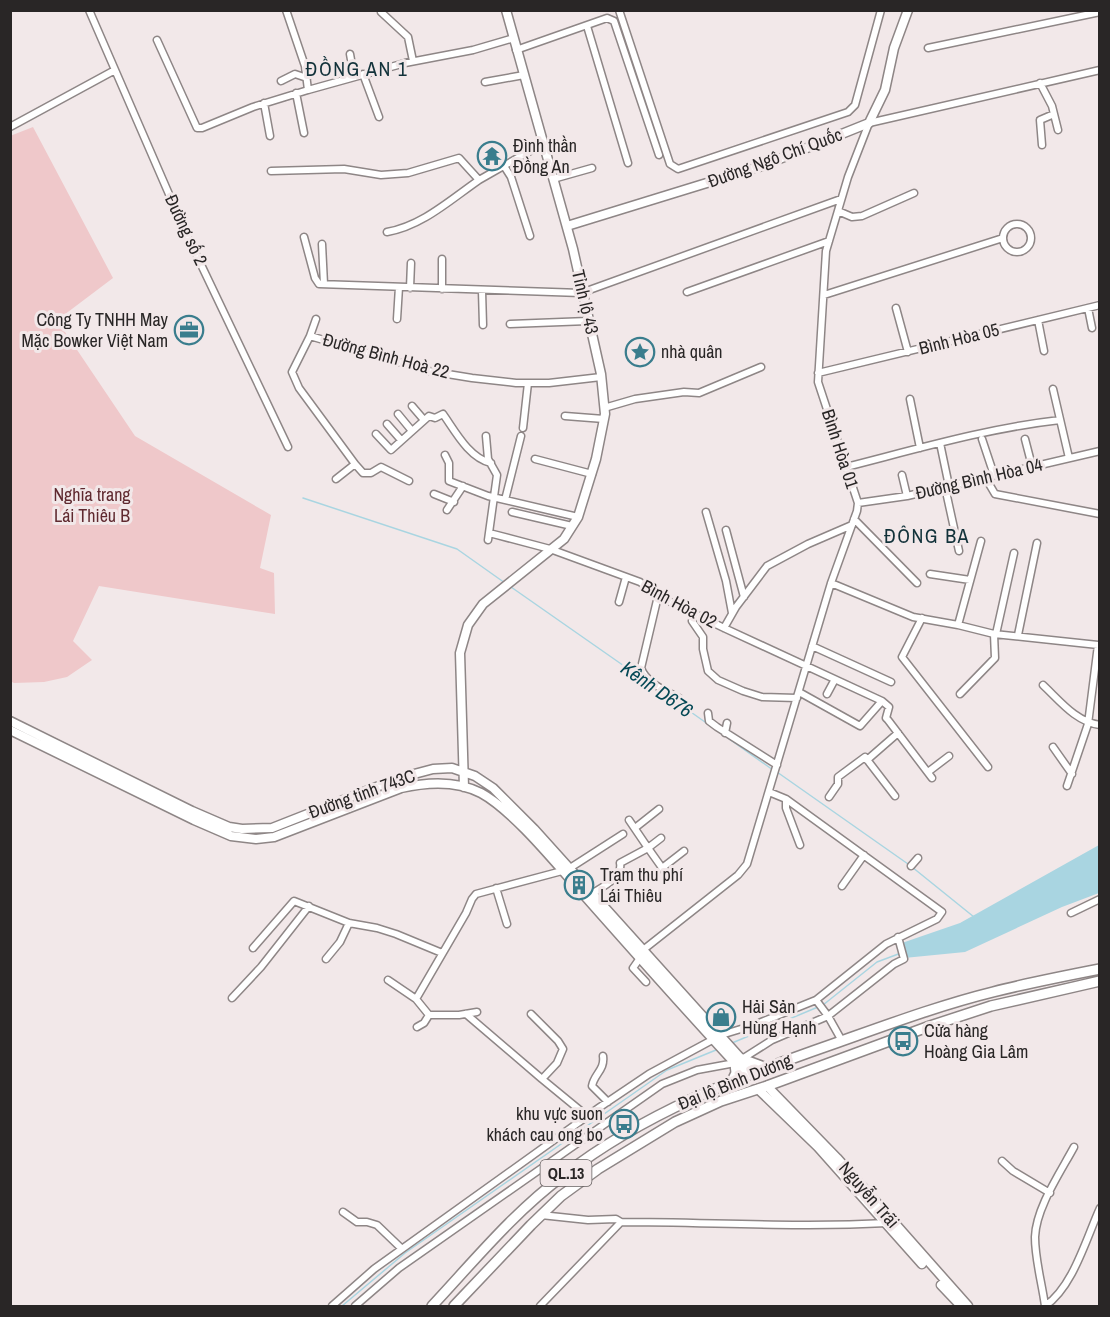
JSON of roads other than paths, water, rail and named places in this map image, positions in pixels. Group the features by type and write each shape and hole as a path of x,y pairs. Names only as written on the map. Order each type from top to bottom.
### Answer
{"highway":[{"name":"Đại lộ Bình Dương","path":"432,1306 516,1215 597,1150 660,1113 749,1073 842,1041 992,992 1100,969"},
{"name":"Đại lộ Bình Dương","path":"454,1306 561,1196 653,1134 704,1108 991,1005 1100,981"},
{"path":"732,1080 738,1061 766,1067"},
{"path":"749,1073 763,1088"}],"main road":[{"name":"Tỉnh lộ 43","path":"465,771 460,653 468,626 483,604 564,539 578,517 592,474 604,419 601,377 567,226 506,10"},
{"path":"869,123 885,90 894,48 908,10"},
{"name":"Đường Ngô Chí Quốc","path":"567,226 762,166 869,123"},
{"name":"Đường tỉnh 743C","path":"10,721 17,730 194,820 231,836 244,838 274,837 401,788 432,783 464,787 494,801 593,893 640,954"},
{"name":"Đường tỉnh 743C","path":"17,730 192,811 229,827 242,829 272,828 399,778 433,769 452,768 478,777 494,788 640,954 749,1073"},
{"path":"464,787 465,771"},
{"name":"Nguyễn Trãi","path":"763,1088 889,1222 964,1306"}],"street":[{"name":"Đường số 2","path":"89,10 185,231 288,447"},
{"path":"286,10 305,66 308,90"},
{"path":"620,10 670,164 678,169 848,112 855,105 881,10"},
{"path":"381,12 408,38 413,61"},
{"path":"928,48 1100,12"},
{"path":"516,50 607,18 614,21 659,155"},
{"path":"586,26 628,163"},
{"path":"157,40 197,128 202,128 296,93 413,61 473,50 514,38"},
{"path":"350,54 354,77"},
{"path":"10,127 115,70"},
{"path":"869,123 1100,70"},
{"path":"281,81 295,74 307,78"},
{"path":"363,74 379,117"},
{"path":"485,82 524,75"},
{"path":"1040,83 1052,106 1058,130"},
{"path":"296,93 304,133"},
{"path":"264,103 270,136"},
{"path":"1042,145 1040,120 1054,114"},
{"name":"Bình Hòa 01","path":"640,954 738,875 747,864 831,583 853,522 858,502 818,382 818,373 826,251 848,177 869,123"},
{"path":"387,232 409,226 422,219 479,180 544,143"},
{"path":"271,171 344,169 381,175 408,173 459,158 479,180"},
{"path":"504,166 511,177 530,236"},
{"path":"554,179 592,168"},
{"path":"838,211 852,217 862,216 914,193"},
{"path":"304,237 315,278 319,284 581,293 841,199"},
{"path":"1015,225 1026,228 1030,239 1028,246 1019,252 1008,249 1003,238 1005,231 1015,225"},
{"path":"824,295 1003,238"},
{"path":"687,292 829,241"},
{"path":"322,244 324,284"},
{"path":"442,259 442,290"},
{"path":"410,288 411,263"},
{"path":"397,319 399,287"},
{"path":"482,291 483,325"},
{"name":"Bình Hòa 05","path":"818,373 1100,305"},
{"path":"896,308 908,352"},
{"path":"1088,308 1092,328"},
{"path":"310,336 316,319"},
{"path":"1038,320 1044,351"},
{"path":"510,324 588,321"},
{"name":"Đường Bình Hoà 22","path":"355,464 295,381 292,372 310,336 429,371 472,378 549,383 601,377"},
{"path":"604,408 635,399 684,392 699,393 761,367"},
{"path":"523,428 528,383"},
{"path":"1053,389 1069,458"},
{"path":"910,399 920,448"},
{"path":"412,406 424,420"},
{"path":"398,414 412,431"},
{"path":"376,434 391,450 429,416 435,418 443,414 460,440 482,461 491,463"},
{"path":"565,416 604,419"},
{"path":"846,467 940,443 1041,421 1060,420"},
{"path":"387,424 402,440"},
{"path":"486,436 488,459 497,475 488,540"},
{"path":"505,500 521,436"},
{"path":"982,439 994,475"},
{"path":"1025,439 1032,466"},
{"path":"940,443 959,551"},
{"name":"Đường Bình Hòa 04","path":"858,502 907,496 1100,451"},
{"path":"445,455 449,463 448,481 505,500 578,517"},
{"path":"534,459 592,474"},
{"path":"336,478 355,464 363,473 371,473 381,467 409,481"},
{"path":"902,475 907,496"},
{"path":"985,477 995,494 1100,514"},
{"path":"447,510 463,486"},
{"path":"434,494 454,502"},
{"path":"512,512 572,526"},
{"path":"706,512 726,581 732,613"},
{"path":"724,628 732,613 767,566 853,522 917,583"},
{"path":"726,530 744,597"},
{"name":"Bình Hòa 02","path":"493,534 550,549 640,582 658,596 806,665 834,681 882,701"},
{"path":"958,625 981,541"},
{"path":"1018,635 1037,543"},
{"path":"960,694 995,658 995,634 1014,553"},
{"path":"930,574 970,580"},
{"path":"619,602 626,578"},
{"path":"831,583 913,617 995,634 1099,645"},
{"path":"658,596 641,668 642,673 650,681 679,698"},
{"path":"695,614 692,621 703,637 708,671 718,680 762,698 798,695 860,726 882,701 889,707 886,717 930,775 949,756"},
{"path":"922,618 902,657 988,767"},
{"path":"1067,786 1088,724 1100,637"},
{"path":"812,646 891,682"},
{"path":"827,694 834,681"},
{"path":"1043,686 1072,713 1088,724 1100,726"},
{"path":"708,713 709,721 776,768"},
{"path":"725,733 727,723"},
{"path":"829,797 838,784 838,777 865,758 867,760 898,733"},
{"path":"1053,747 1072,774"},
{"path":"867,760 895,796"},
{"path":"332,1306 374,1269 649,1074 718,1037 816,1000 876,951 898,937 937,919 942,912 902,878 864,855 770,789"},
{"path":"786,799 786,808 800,845"},
{"path":"635,828 659,809"},
{"path":"629,820 663,870 684,851"},
{"path":"416,999 472,899 477,894 566,869 623,834"},
{"path":"593,893 619,873 620,863 661,838"},
{"path":"842,886 864,855"},
{"path":"911,866 918,858"},
{"path":"496,888 507,924"},
{"path":"1071,913 1100,899"},
{"path":"253,948 294,901 349,922 387,931 442,954"},
{"path":"232,998 261,967 309,906"},
{"path":"326,959 340,942 349,922"},
{"path":"355,1306 399,1268 662,1084 697,1070 738,1061 771,1040 828,1016 894,964 904,959 898,937"},
{"path":"640,954 633,968 646,982"},
{"path":"388,981 416,999 429,1015 442,1016 477,1012"},
{"path":"816,1000 842,1041"},
{"path":"466,1014 587,1116"},
{"path":"531,1014 563,1049 557,1063 542,1079"},
{"path":"417,1028 429,1015"},
{"path":"603,1056 602,1069 593,1078 592,1086 608,1102"},
{"path":"1049,1305 1035,1239 1038,1217 1074,1147"},
{"path":"1002,1161 1013,1171 1050,1193"},
{"path":"1049,1305 1068,1283 1100,1208"},
{"path":"344,1212 357,1222 377,1225 402,1249"},
{"path":"541,1215 588,1220 616,1219 621,1222 703,1222 788,1226 834,1226 889,1222"},
{"path":"542,1306 621,1222"}],"water":[{"path":"1099,845 1099,893 1062,907 965,952 904,958 899,944 960,923"}],"waterway":[{"name":"Kênh D676","path":"303,498 457,549 505,583"},
{"name":"Kênh D676","path":"511,587 647,682"},
{"name":"Kênh D676","path":"664,693 712,727"},
{"name":"Kênh D676","path":"718,731 773,770"},
{"name":"Kênh D676","path":"777,772 908,864"},
{"name":"Kênh D676","path":"912,867 974,917"},
{"path":"823,1005 877,962 901,953"},
{"path":"732,1043 818,1007"},
{"path":"342,1306 405,1253 667,1070 716,1050"}],"place":[{"name":"Đình thần Đồng An","path":"492,156"},
{"name":"Công Ty TNHH May Mặc Bowker Việt Nam","path":"189,330"},
{"name":"nhà quân","path":"640,352"},
{"name":"Trạm thu phí Lái Thiêu","path":"579,885"},
{"name":"Hải Sản Hùng Hạnh","path":"721,1017"},
{"name":"Cửa hàng Hoàng Gia Lâm","path":"903,1041"},
{"name":"khu vực suon khách cau ong bo","path":"624,1124"}],"district":[{"name":"ĐỒNG AN 1","path":"357,69"},
{"name":"ĐÔNG BA","path":"927,536"}],"park label":[{"name":"Nghĩa trang Lái Thiêu B","path":"92,505"}]}
